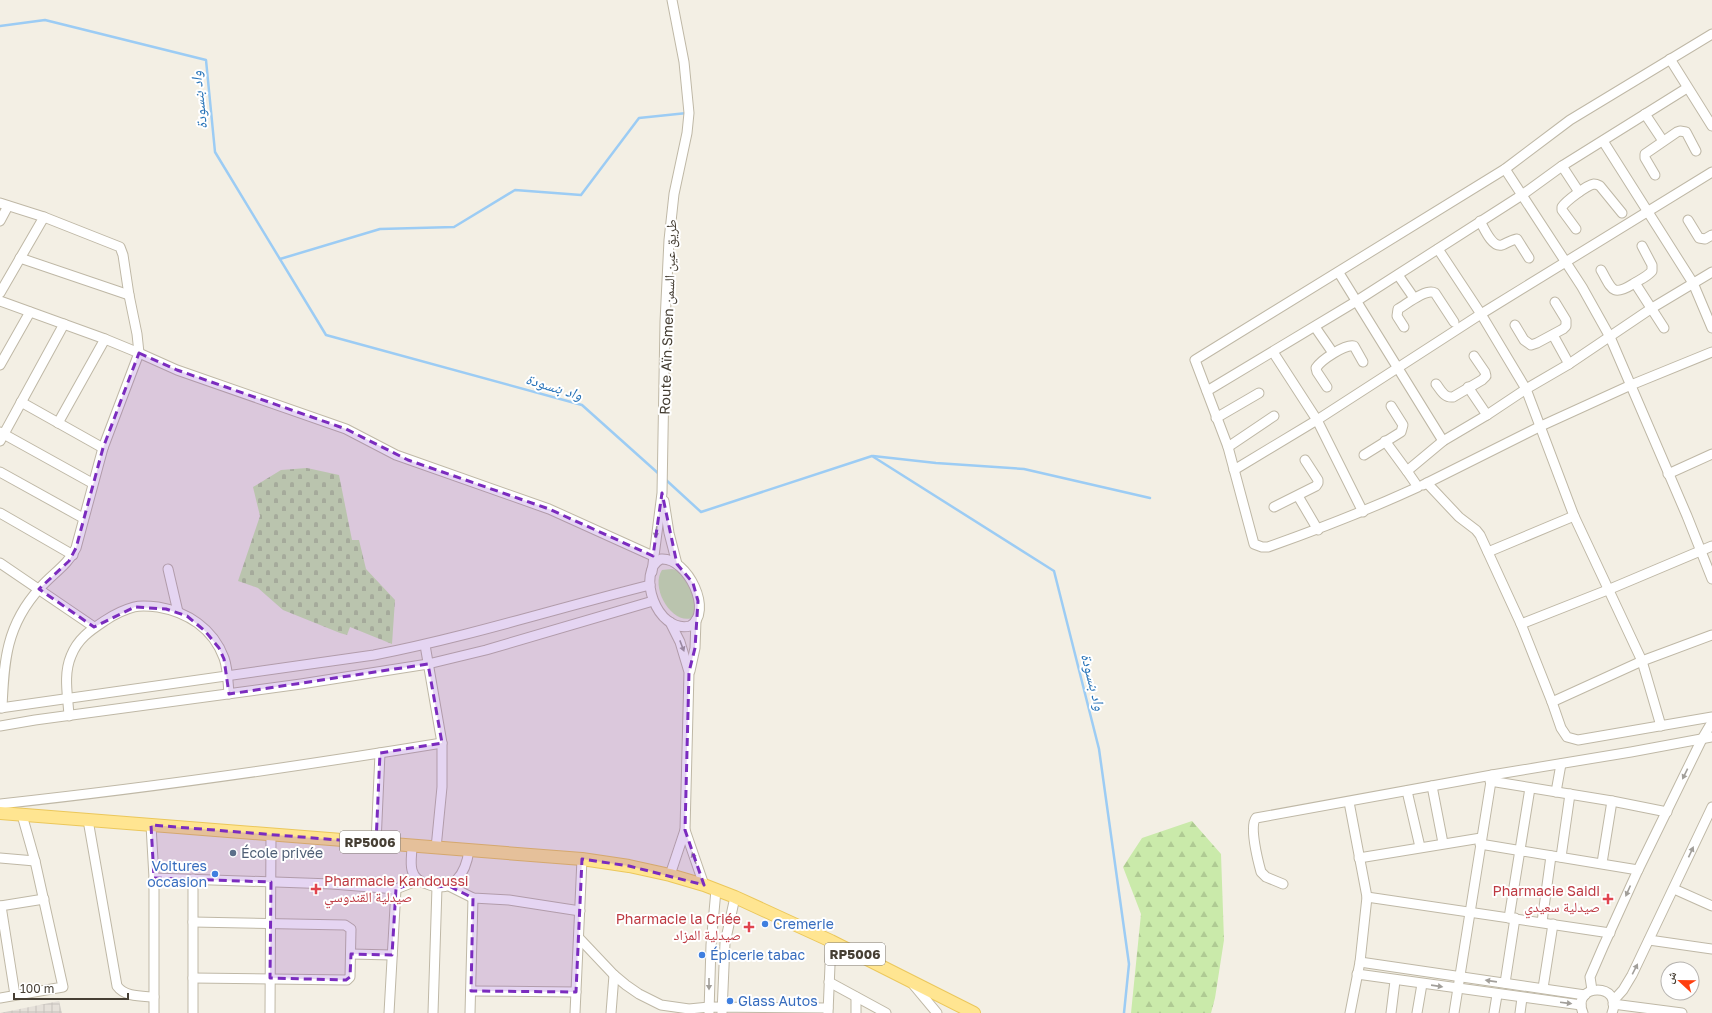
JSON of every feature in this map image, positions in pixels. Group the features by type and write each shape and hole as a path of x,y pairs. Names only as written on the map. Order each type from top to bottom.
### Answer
{"main road":[{"name":"RP5006","path":"0,813 582,859 629,866 670,875 704,885 735,897 831,942 974,1013"}],"street":[{"name":"Route Aïn Smen طريق عين السمن","path":"652,572 663,480 665,322 669,240 674,194 687,133 689,113 684,62 672,0"},
{"path":"1712,34 1570,120 1505,169 1339,273 1195,360 1228,447 1251,535 1255,545 1262,548 1318,530 1363,512 1427,483 1541,426 1631,385 1712,352"},
{"path":"1670,59 1712,126"},
{"path":"1207,391 1315,327 1398,275 1522,195 1562,166 1687,88"},
{"path":"1645,114 1663,141"},
{"path":"1655,175 1645,158 1645,155 1649,150 1679,131 1688,133 1696,151"},
{"path":"1603,141 1693,283 1712,328"},
{"path":"1562,166 1579,192"},
{"path":"1505,169 1595,308 1610,337 1687,516 1712,579"},
{"path":"1234,470 1317,420 1481,314 1712,172"},
{"path":"1576,229 1562,209 1565,203 1579,192 1592,185 1599,185 1622,213"},
{"path":"0,221 4,204 44,217 120,247 123,255 139,352 103,448 73,555 69,561 30,599 19,618 10,640 4,664 1,708 374,655 425,645 650,585"},
{"path":"0,293 44,217"},
{"path":"1688,220 1699,238 1705,239 1712,234"},
{"path":"1480,221 1493,243 1500,246 1517,239 1529,258"},
{"path":"1601,270 1610,286 1615,290 1621,291 1635,283 1650,273 1652,268 1642,246"},
{"path":"1438,249 1481,314 1526,389 1574,516 1610,589 1642,660 1661,726"},
{"path":"20,258 129,295"},
{"path":"1407,471 1443,441 1487,415 1526,389 1570,364 1652,308 1712,272"},
{"path":"1339,273 1355,302 1443,441"},
{"path":"1398,275 1414,298"},
{"path":"1635,283 1664,328"},
{"path":"1404,327 1397,316 1397,312 1414,298 1429,291 1436,293 1454,322"},
{"path":"0,301 139,352 177,370 346,429 408,460 549,509 653,556"},
{"path":"1515,325 1524,340 1531,345 1553,334 1565,327 1566,324 1566,320 1555,302"},
{"path":"0,365 30,312"},
{"path":"64,324 1,436 92,483"},
{"path":"1315,327 1334,353"},
{"path":"1553,334 1570,364"},
{"path":"58,423 105,339"},
{"path":"1327,387 1316,372 1316,368 1334,353 1350,345 1354,346 1363,362"},
{"path":"1273,352 1317,420 1363,512"},
{"path":"1436,384 1445,396 1449,398 1482,380 1486,376 1485,372 1474,356"},
{"path":"1468,387 1487,415"},
{"path":"1216,418 1259,393"},
{"path":"21,402 103,448"},
{"path":"1364,455 1401,432 1403,425 1391,406"},
{"path":"1228,447 1274,416"},
{"path":"1385,441 1418,487"},
{"path":"1668,474 1712,454"},
{"path":"1274,507 1298,496 1316,486 1318,483 1318,480 1305,460"},
{"path":"0,472 83,518"},
{"path":"1427,483 1459,517 1476,530 1488,552 1521,624 1552,702 1562,732 1567,737 1573,740 1712,717"},
{"name":"Route Aïn Smen طريق عين السمن","path":"662,493 669,533 677,564"},
{"path":"1298,496 1318,530"},
{"path":"0,513 73,555"},
{"path":"1488,552 1574,516"},
{"path":"1521,624 1610,589 1712,546"},
{"path":"670,875 685,830 689,672 695,648 698,604 696,590 688,576 677,564 669,560 660,560 655,565 652,572 650,585 653,601 660,613 670,622 678,626 685,627 692,624 696,620"},
{"path":"0,563 94,627"},
{"path":"168,569 178,612"},
{"path":"0,726 385,672 428,664 486,650 653,601"},
{"path":"69,716 66,675 71,656 79,640 94,627 116,614 135,607 154,607 178,612 197,622 213,639 224,659 229,694"},
{"path":"670,622 684,652 689,672"},
{"path":"0,638 10,640"},
{"path":"1552,702 1642,660 1711,638"},
{"path":"425,645 442,743 442,788 436,848"},
{"path":"1357,974 1522,998 1580,1010 1588,992 1591,975 1638,870 1702,739 1712,722"},
{"path":"1283,884 1268,879 1262,872 1253,831 1254,820 1256,818 1432,786 1491,778 1712,737"},
{"path":"0,804 127,790 283,769 442,743"},
{"path":"376,843 380,753"},
{"path":"1556,792 1561,764"},
{"path":"1491,778 1530,788 1612,801 1667,812"},
{"path":"1454,1013 1491,778"},
{"path":"1432,786 1443,843"},
{"path":"1506,983 1519,851 1530,788"},
{"path":"1407,791 1420,847"},
{"path":"1561,857 1570,794"},
{"path":"1602,863 1612,801"},
{"path":"1349,802 1367,897 1360,962 1350,1013"},
{"path":"1613,1006 1649,940 1712,807"},
{"path":"0,998 63,987 36,861 22,815"},
{"path":"88,820 117,986 120,991 125,994 154,997"},
{"path":"151,825 154,878 154,1013"},
{"path":"685,830 704,885"},
{"path":"270,1013 272,882 271,835"},
{"path":"1359,858 1443,843 1480,841 1519,851 1602,863 1638,870"},
{"path":"412,846 411,866 414,874 419,880 437,887 449,886 474,898 509,900 580,911"},
{"path":"449,886 463,871 470,850"},
{"path":"1542,922 1551,856"},
{"path":"0,858 36,861"},
{"path":"575,1013 582,859"},
{"path":"154,878 332,884 396,889 419,880"},
{"path":"193,880 193,1013"},
{"path":"433,1013 437,887"},
{"path":"1674,888 1712,906"},
{"path":"389,1013 396,889"},
{"path":"709,1010 711,945 716,890"},
{"path":"722,1010 725,943 735,897"},
{"path":"1367,897 1610,933"},
{"path":"470,1013 474,898"},
{"path":"15,995 0,906 44,899"},
{"path":"193,922 348,926 351,929 350,977 347,980 193,978"},
{"path":"1543,988 1553,924"},
{"path":"579,938 614,975 639,994 661,1005 709,1010 828,1011 831,942"},
{"path":"1649,940 1712,949"},
{"path":"351,954 392,955"},
{"path":"1360,962 1543,988 1588,992 1602,990 1610,996 1613,1006"},
{"path":"610,1013 614,975"},
{"path":"1391,1013 1395,980"},
{"path":"829,982 885,1013"},
{"path":"912,983 937,1013"},
{"path":"1417,1013 1422,984"},
{"path":"470,991 576,992"},
{"path":"1494,1013 1497,995"},
{"path":"856,997 856,1013"},
{"path":"1520,1013 1522,998"},
{"path":"1613,1006 1682,1013"}],"highlighted area":[{"path":"139,353 177,370 346,429 408,460 549,509 653,556 662,493 677,564 693,583 698,601 695,648 689,672 685,830 704,885 629,866 582,859 576,992 471,991 473,898 449,886 434,887 419,881 396,889 392,955 351,954 350,977 346,980 270,978 271,882 154,878 151,825 376,843 380,753 442,743 428,664 229,694 224,659 219,648 205,631 187,616 166,609 135,607 94,627 39,589 69,561 76,548 103,448"}],"shaded area":[{"path":"59,1001 62,1013 0,1013"}],"green space":[{"path":"307,468 339,475 352,540 359,540 366,569 395,600 392,644 350,627 347,635 340,633 283,610 258,588 238,581 260,516 253,487 281,470"},
{"path":"672,569 682,572 696,595 696,616 688,619 680,617 673,613 666,605 659,587 659,578 662,570"},
{"path":"1192,821 1221,854 1224,940 1215,998 1211,1013 1131,1013 1141,914 1123,867 1142,838"}],"waterway":[{"name":"واد بنسودة","path":"0,26 45,20 206,60 215,152 326,335 582,405 659,474"},
{"name":"واد بنسودة","path":"280,259 380,229 454,227 515,190 581,195 639,118 687,113"},
{"name":"واد بنسودة","path":"665,479 701,512 872,456 1054,571 1099,749 1129,964 1124,1013"},
{"name":"واد بنسودة","path":"873,456 936,463 1024,469 1150,498"}],"place":[{"name":"École privée","path":"233,853"},
{"name":"Voitures occasion","path":"215,874"},
{"name":"Pharmacie Kandoussi صيدلية القندوسي","path":"316,889"},
{"name":"Pharmacie Saidi صيدلية سعيدي","path":"1608,899"},
{"name":"Cremerie","path":"765,924"},
{"name":"Pharmacie la Criée صيدلية المزاد","path":"749,927"},
{"name":"Épicerie tabac","path":"702,955"},
{"name":"Glass Autos","path":"730,1001"}]}
